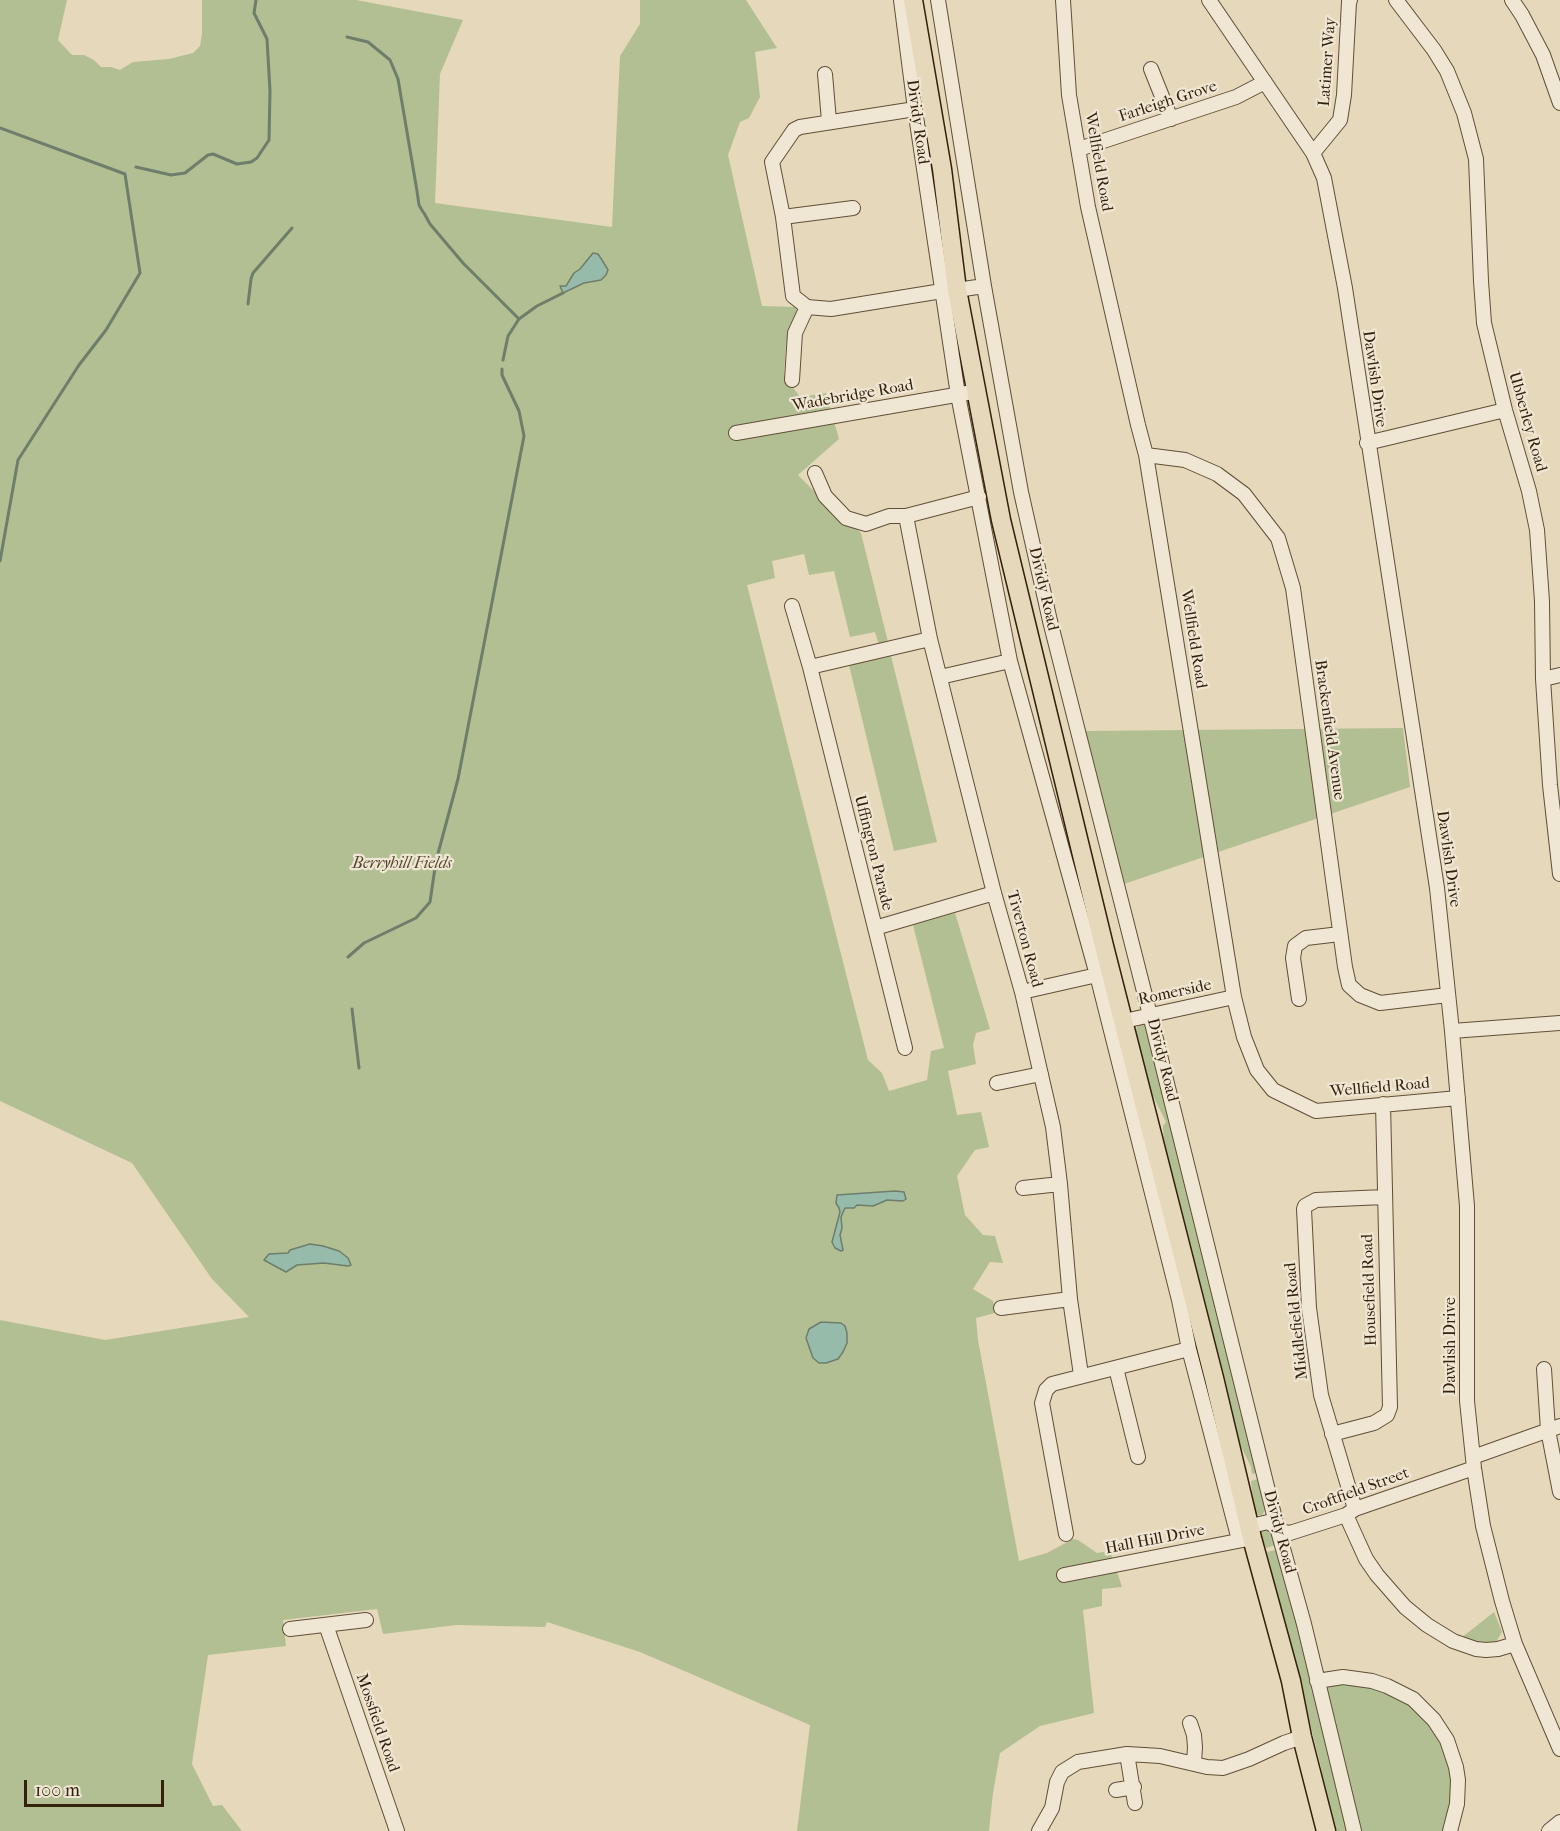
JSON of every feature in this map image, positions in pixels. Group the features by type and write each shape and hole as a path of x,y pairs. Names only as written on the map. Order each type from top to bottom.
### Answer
{"main road":[{"name":"Dividy Road","path":"913,0 942,169 950,290 977,391 1001,520 1247,1535 1291,1681 1323,1830"}],"street":[{"name":"Dividy Road","path":"901,0 915,109 950,290 958,395 1010,661 1096,975 1176,1288 1189,1349 1247,1535"},
{"name":"Dividy Road","path":"939,0 984,286 1021,492 1050,621 1277,1527 1304,1624 1354,1831"},
{"name":"Wellfield Road","path":"1063,0 1069,95 1088,207 1146,455 1234,997 1244,1038 1257,1070 1273,1090 1316,1111 1458,1098"},
{"name":"Dawlish Drive","path":"1209,0 1313,153 1324,178 1345,288 1435,877 1452,1031 1467,1206 1467,1401 1473,1463 1483,1526 1515,1644 1560,1749"},
{"name":"Latimer Way","path":"1313,153 1340,120 1344,96 1350,0"},
{"name":"Ubberley Road","path":"1395,0 1447,71 1471,135 1476,159 1484,323 1505,410 1529,491 1537,530 1550,785 1560,874"},
{"path":"1512,0 1543,55 1560,103"},
{"path":"1151,69 1171,118"},
{"path":"825,74 829,121"},
{"name":"Farleigh Grove","path":"1079,149 1236,97 1265,82"},
{"path":"915,109 800,127 794,130 772,162 783,217 793,296 807,307 831,309 984,286"},
{"path":"783,217 853,208"},
{"path":"792,380 795,333 807,307"},
{"name":"Wadebridge Road","path":"736,433 977,391"},
{"path":"1367,443 1505,410"},
{"name":"Brackenfield Avenue","path":"1146,455 1185,460 1217,474 1244,494 1278,538 1293,588 1349,985 1360,995 1380,1003 1448,995"},
{"path":"815,473 825,496 846,518 866,524 889,516 906,516 979,497"},
{"name":"Tiverton Road","path":"906,516 939,677 994,893 1022,992 1053,1127 1070,1299 1081,1375"},
{"name":"Uffington Parade","path":"792,606 810,667 905,1048"},
{"path":"810,667 930,639"},
{"path":"939,677 1010,661"},
{"path":"1543,679 1560,675"},
{"path":"875,928 994,893"},
{"path":"1299,999 1293,958 1295,946 1306,938 1340,934"},
{"path":"1022,992 1096,975"},
{"name":"Romerside","path":"1124,1021 1234,997"},
{"path":"1452,1031 1560,1023"},
{"path":"997,1083 1041,1074"},
{"name":"Housefield Road","path":"1332,1434 1374,1424 1387,1415 1390,1407 1383,1104"},
{"path":"1023,1188 1060,1184"},
{"name":"Middlefield Road","path":"1384,1197 1316,1200 1304,1209 1309,1308 1321,1395 1351,1512 1366,1559 1405,1607 1427,1625 1453,1641 1476,1649 1498,1649 1515,1644"},
{"path":"1014,1290 1016,1305"},
{"path":"1000,1308 1070,1299"},
{"path":"1066,1534 1042,1403 1046,1390 1052,1384 1081,1375 1189,1349"},
{"path":"1116,1368 1138,1457"},
{"path":"1544,1369 1554,1428 1560,1492"},
{"name":"Croftfield Street","path":"1247,1535 1268,1522 1290,1533 1351,1512 1554,1428"},
{"name":"Hall Hill Drive","path":"1064,1575 1247,1535"},
{"path":"290,1629 366,1620"},
{"name":"Mossfield Road","path":"326,1625 397,1831"},
{"path":"1317,1681 1343,1677 1372,1681 1401,1692 1423,1707 1441,1729 1453,1753 1458,1780 1457,1804 1450,1831"},
{"path":"1194,1763 1197,1731"},
{"path":"1039,1831 1052,1808 1057,1782 1062,1772 1078,1762 1127,1754 1160,1756 1207,1767 1223,1768 1302,1737"},
{"path":"1127,1754 1136,1803"},
{"path":"1116,1791 1134,1787"},
{"path":"1549,1831 1560,1822"}],"green space":[{"name":"Berryhill Fields","path":"0,0 67,0 58,40 72,55 84,55 101,67 120,70 133,62 169,59 193,53 200,46 202,0 356,0 463,20 440,74 435,203 612,227 620,56 640,24 640,0 746,0 777,48 755,52 760,97 749,118 740,122 728,155 762,306 796,307 799,319 786,343 784,375 800,397 826,393 839,439 798,475 861,533 888,642 879,645 875,632 850,637 834,571 809,575 804,554 772,561 775,578 747,585 868,1060 882,1073 889,1091 927,1080 931,1051 944,1048 913,925 955,913 990,1029 976,1033 973,1045 976,1064 948,1071 957,1115 981,1112 989,1147 975,1150 957,1176 965,1215 983,1235 995,1236 1003,1263 990,1262 973,1289 993,1301 995,1313 976,1318 978,1340 1019,1561 1047,1553 1073,1539 1078,1540 1097,1553 1110,1551 1122,1587 1102,1589 1102,1606 1083,1610 1094,1713 1040,1726 1000,1753 989,1831 797,1831 810,1725 640,1652 547,1622 545,1627 456,1625 383,1634 377,1609 283,1620 286,1646 208,1655 192,1764 213,1806 222,1805 242,1831 0,1831 0,1320 105,1340 249,1317 212,1279 132,1163 0,1101"},
{"path":"891,656 937,842 894,851 849,665"},
{"path":"1403,728 1410,787 1121,885 1083,731"},
{"path":"1143,1024 1147,1024 1261,1472 1252,1474 1251,1467 1235,1434 1164,1153 1163,1126 1166,1122 1151,1092 1137,1042 1135,1031"},
{"path":"1261,1478 1266,1509 1262,1515 1258,1515 1254,1511 1251,1481"},
{"path":"1267,1528 1273,1532 1276,1545 1266,1548 1260,1532"},
{"path":"1279,1549 1348,1831 1333,1831 1324,1793 1321,1767 1267,1552"},
{"path":"1494,1612 1502,1632 1496,1642 1483,1644 1461,1638"},
{"path":"1317,1681 1372,1681 1434,1720 1458,1780 1447,1831 1353,1831"}],"shaded area":[{"path":"593,253 598,254 608,270 606,275 601,280 584,283 563,293 560,286 566,286 574,273"},
{"path":"904,1192 906,1199 903,1201 887,1200 873,1206 857,1205 854,1208 845,1208 841,1217 840,1235 843,1250 835,1248 832,1242 840,1212 836,1203 837,1195"},
{"path":"310,1244 339,1251 348,1258 351,1265 324,1263 297,1265 286,1272 264,1260 269,1254 288,1253 290,1250"},
{"path":"821,1322 841,1323 845,1326 847,1333 847,1343 843,1352 838,1359 826,1363 819,1363 813,1358 806,1338 809,1329"}],"waterway":[{"path":"136,167 171,175 185,173 208,155 213,154 237,164 251,162 257,158 269,140 270,91 267,39 254,13 256,0"},
{"path":"347,37 368,42 390,60 398,79 419,205 423,212"},
{"path":"0,128 125,174"},
{"path":"0,561 18,460 79,365 106,330 140,273 125,174"},
{"path":"424,213 430,224 463,263 519,319"},
{"path":"248,304 253,273 292,228"},
{"path":"503,360 508,336 519,319 537,306 563,293"},
{"path":"348,957 364,943 416,918 430,902 436,861 458,779 524,436 519,411 502,375 502,369"},
{"path":"352,1009 359,1068"}]}
